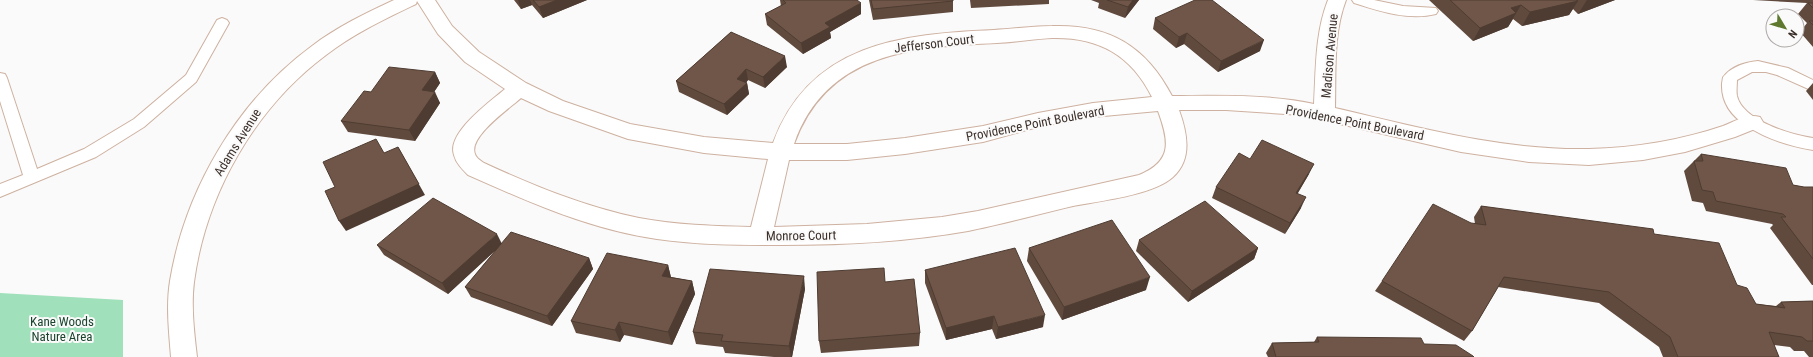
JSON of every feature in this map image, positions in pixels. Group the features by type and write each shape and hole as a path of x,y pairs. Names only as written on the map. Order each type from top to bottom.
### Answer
{"street":[{"name":"Adams Avenue","path":"184,357 180,319 182,281 191,241 205,201 226,157 262,102 286,77 319,50 368,20 409,0"},
{"name":"Providence Point Boulevard","path":"426,0 445,30 472,57 519,88 556,106 628,131 704,145 780,152 847,152 905,146 983,134 1038,120 1093,110 1166,103 1226,103 1301,108 1461,144 1529,154 1589,157 1643,152 1685,144 1728,132 1754,122"},
{"name":"Madison Avenue","path":"1324,114 1328,43 1333,7 1337,0"},
{"name":"Jefferson Court","path":"761,236 780,152 795,117 818,87 851,64 890,48 933,41 1067,32 1094,36 1121,47 1142,62 1166,103"},
{"name":"Monroe Court","path":"519,88 466,138 463,147 464,156 468,164 533,195 586,212 640,227 706,235 812,236 903,232 968,222 1044,204 1138,185 1156,178 1169,168 1176,154 1176,139 1166,103"}],"lane":[{"path":"1359,0 1388,8 1420,12 1431,11"},
{"path":"0,191 90,153 139,123 191,78 222,23"},
{"path":"1813,86 1790,74 1769,67 1749,67 1730,78 1730,96 1737,109 1754,122 1777,135 1813,144"},
{"path":"0,78 32,178"}],"green space":[{"name":"Kane Woods Nature Area","path":"0,293 123,300 123,357 0,357"}],"building":[{"path":"533,0 557,0 539,7"},
{"path":"783,0 857,0 861,3 825,23 830,27 801,43 765,14 786,3"},
{"path":"871,0 953,0 953,1 873,9"},
{"path":"1107,0 1133,0 1128,7"},
{"path":"1195,0 1212,0 1264,40 1221,61 1187,33 1179,37 1155,18"},
{"path":"1450,0 1578,1 1530,12 1521,5 1511,8 1516,13 1480,28"},
{"path":"1808,3 1813,3 1813,8"},
{"path":"731,32 785,56 763,77 746,69 737,79 747,83 724,104 676,81"},
{"path":"389,67 435,72 422,90 435,92 409,130 341,121 364,91 371,92"},
{"path":"376,139 384,153 398,147 419,184 339,221 325,191 335,187 323,162"},
{"path":"1262,140 1314,164 1296,193 1306,197 1290,223 1216,187 1239,153 1250,159"},
{"path":"1701,154 1786,168 1793,185 1813,187 1813,259 1781,217 1786,217 1783,214 1716,201 1713,192 1702,190 1694,161 1703,161"},
{"path":"433,198 497,234 442,283 377,245"},
{"path":"1205,201 1258,248 1192,291 1139,240"},
{"path":"1433,204 1471,223 1486,225 1481,206 1653,229 1654,234 1719,243 1737,285 1747,288 1756,304 1785,308 1781,302 1813,301 1813,341 1807,341 1802,337 1769,332 1779,357 1678,357 1670,337 1609,292 1504,277 1472,331 1382,281"},
{"path":"1112,220 1150,277 1064,307 1029,248"},
{"path":"511,232 589,258 547,316 465,287"},
{"path":"1015,248 1045,315 998,327 994,316 946,328 925,270"},
{"path":"607,253 668,265 662,276 692,281 668,332 619,322 615,330 571,321"},
{"path":"884,268 885,282 914,279 920,333 819,341 817,272"},
{"path":"710,269 804,276 789,346 721,341 723,335 693,332"},
{"path":"1317,337 1421,338 1424,344 1456,345 1474,357 1276,357 1272,343 1319,342"}]}
